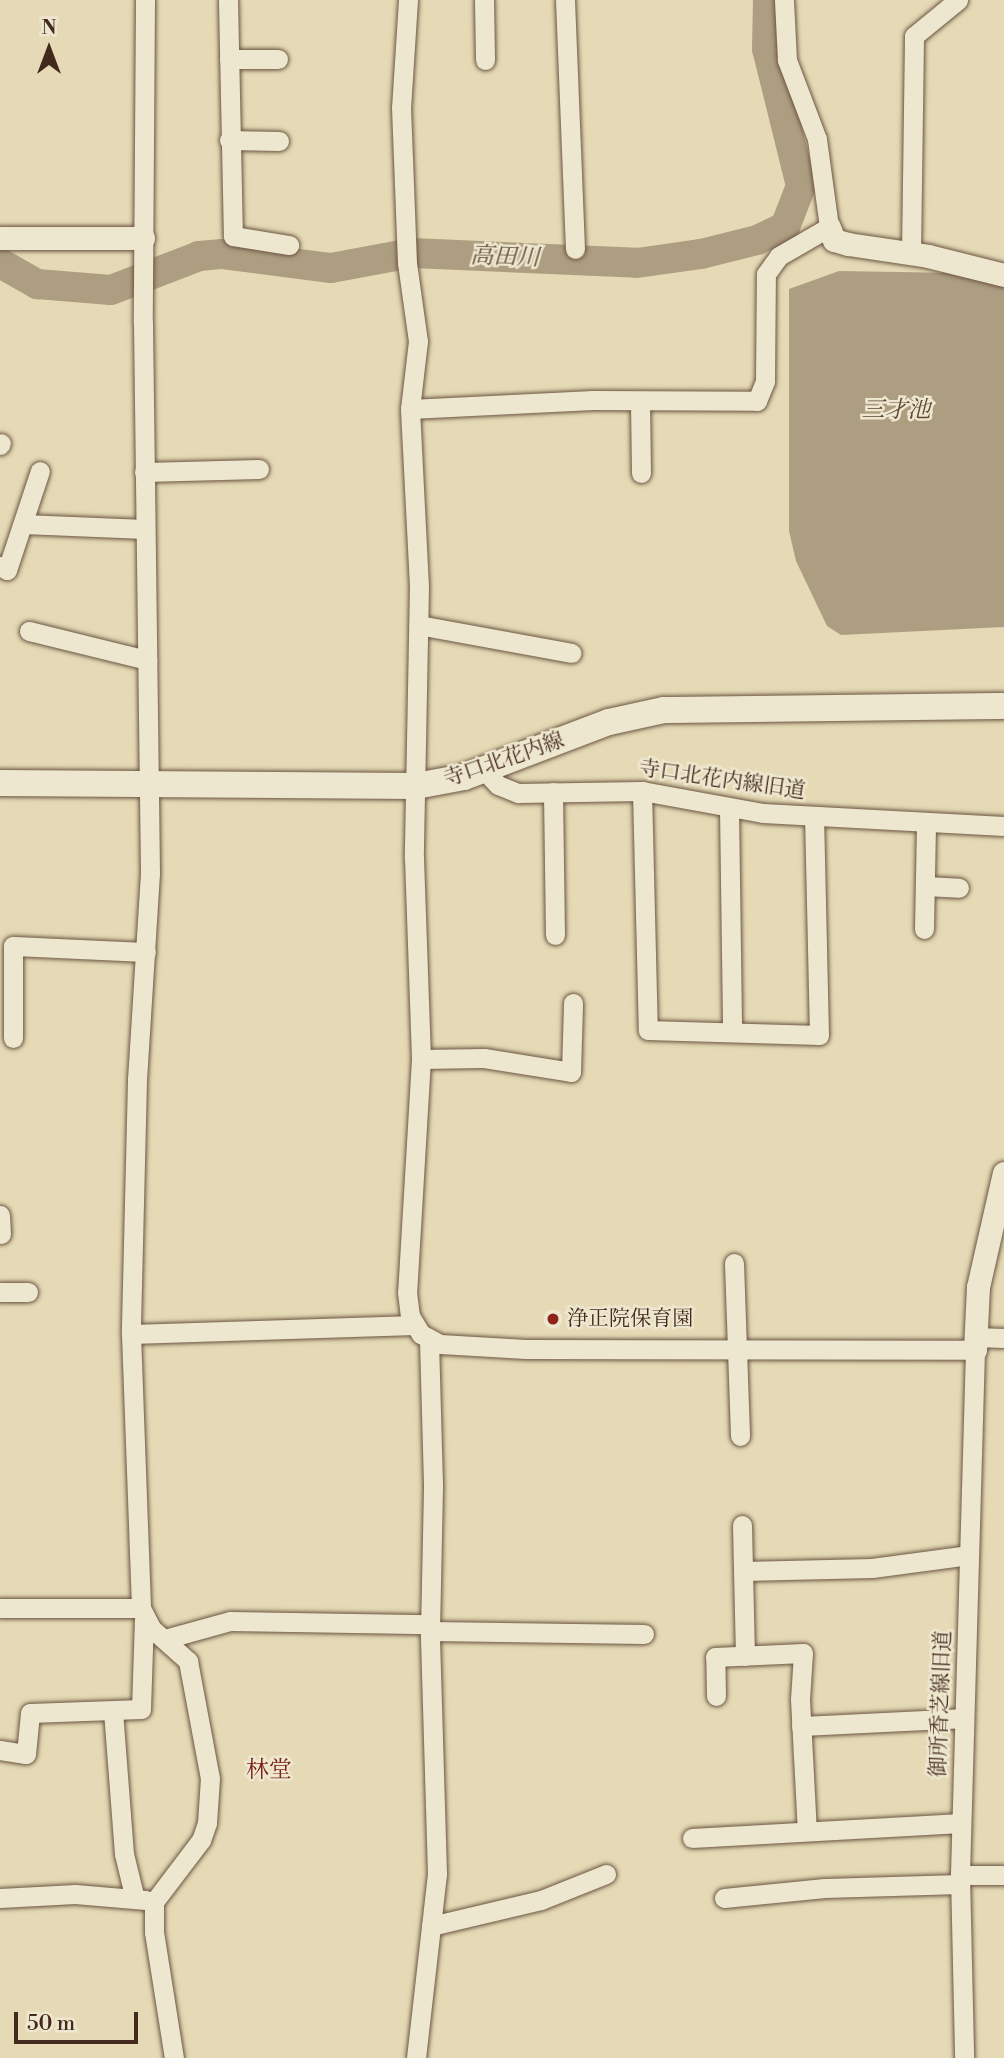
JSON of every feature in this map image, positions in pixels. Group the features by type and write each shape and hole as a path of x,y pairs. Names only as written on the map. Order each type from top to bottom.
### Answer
{"main road":[{"name":"寺口北花内線","path":"0,783 416,786 484,770 609,723 664,710 1004,706"}],"street":[{"path":"0,1750 26,1754 30,1713 141,1709 143,1614 131,1334 137,1080 146,953 150,785 144,472 145,0"},
{"path":"228,0 233,236 289,245"},
{"path":"408,0 401,107 408,232 407,263 418,341 410,409 419,625 416,786 421,1059 407,1292 415,1325 429,1340 433,1484 430,1628 437,1849 416,2058"},
{"path":"484,0 485,60"},
{"path":"565,0 575,249"},
{"path":"784,0 787,61 817,139 829,227 834,240 911,253 1004,275"},
{"path":"911,253 914,36 958,0"},
{"path":"229,59 278,59"},
{"path":"229,140 279,141"},
{"path":"410,409 757,401 765,381 766,274 779,256 829,227"},
{"path":"0,238 143,238"},
{"path":"640,402 640,473"},
{"path":"144,472 259,470"},
{"path":"0,566 8,570 40,471"},
{"path":"23,524 145,528"},
{"path":"419,625 570,653"},
{"path":"29,631 147,660"},
{"name":"寺口北花内線旧道","path":"484,770 506,791 642,791 729,808 814,816 1004,826"},
{"path":"642,791 648,1030 819,1035 814,816"},
{"path":"553,792 555,935"},
{"path":"729,808 732,1032"},
{"path":"924,929 926,822"},
{"path":"925,886 959,888"},
{"path":"13,1038 13,946 146,953"},
{"path":"421,1059 484,1058 570,1072 573,1003"},
{"path":"975,1343 978,1287 1004,1173"},
{"path":"734,1263 740,1436"},
{"path":"0,1292 28,1292"},
{"path":"131,1334 415,1325"},
{"path":"429,1340 526,1349 737,1351 975,1343 1004,1338"},
{"name":"御所香芝線旧道","path":"964,2058 960,1880 962,1718 975,1343"},
{"path":"742,1525 745,1656"},
{"path":"743,1571 872,1568 969,1555"},
{"path":"0,1608 143,1614 165,1639 182,1651 192,1675 211,1800 201,1840 145,1900"},
{"path":"165,1639 230,1621 644,1634"},
{"path":"716,1696 715,1657 803,1653 801,1726 807,1832"},
{"path":"113,1711 124,1854 145,1900 154,1932 174,2058"},
{"path":"801,1726 962,1718"},
{"path":"692,1838 961,1823"},
{"path":"431,1926 541,1900 606,1874"},
{"path":"724,1898 1004,1875"},
{"path":"0,1898 75,1894 145,1900"}],"water":[{"name":"三才池","path":"839,271 956,273 1004,287 1004,627 841,635 827,626 796,561 789,531 789,289"}],"waterway":[{"name":"高田川","path":"0,263 37,284 111,290 199,256 223,254 331,268 412,253 637,263 701,254 757,240 785,227 801,186 767,49 768,0"}],"place":[{"name":"浄正院保育園","path":"553,1319"}],"district":[{"name":"林堂","path":"269,1770"}]}
